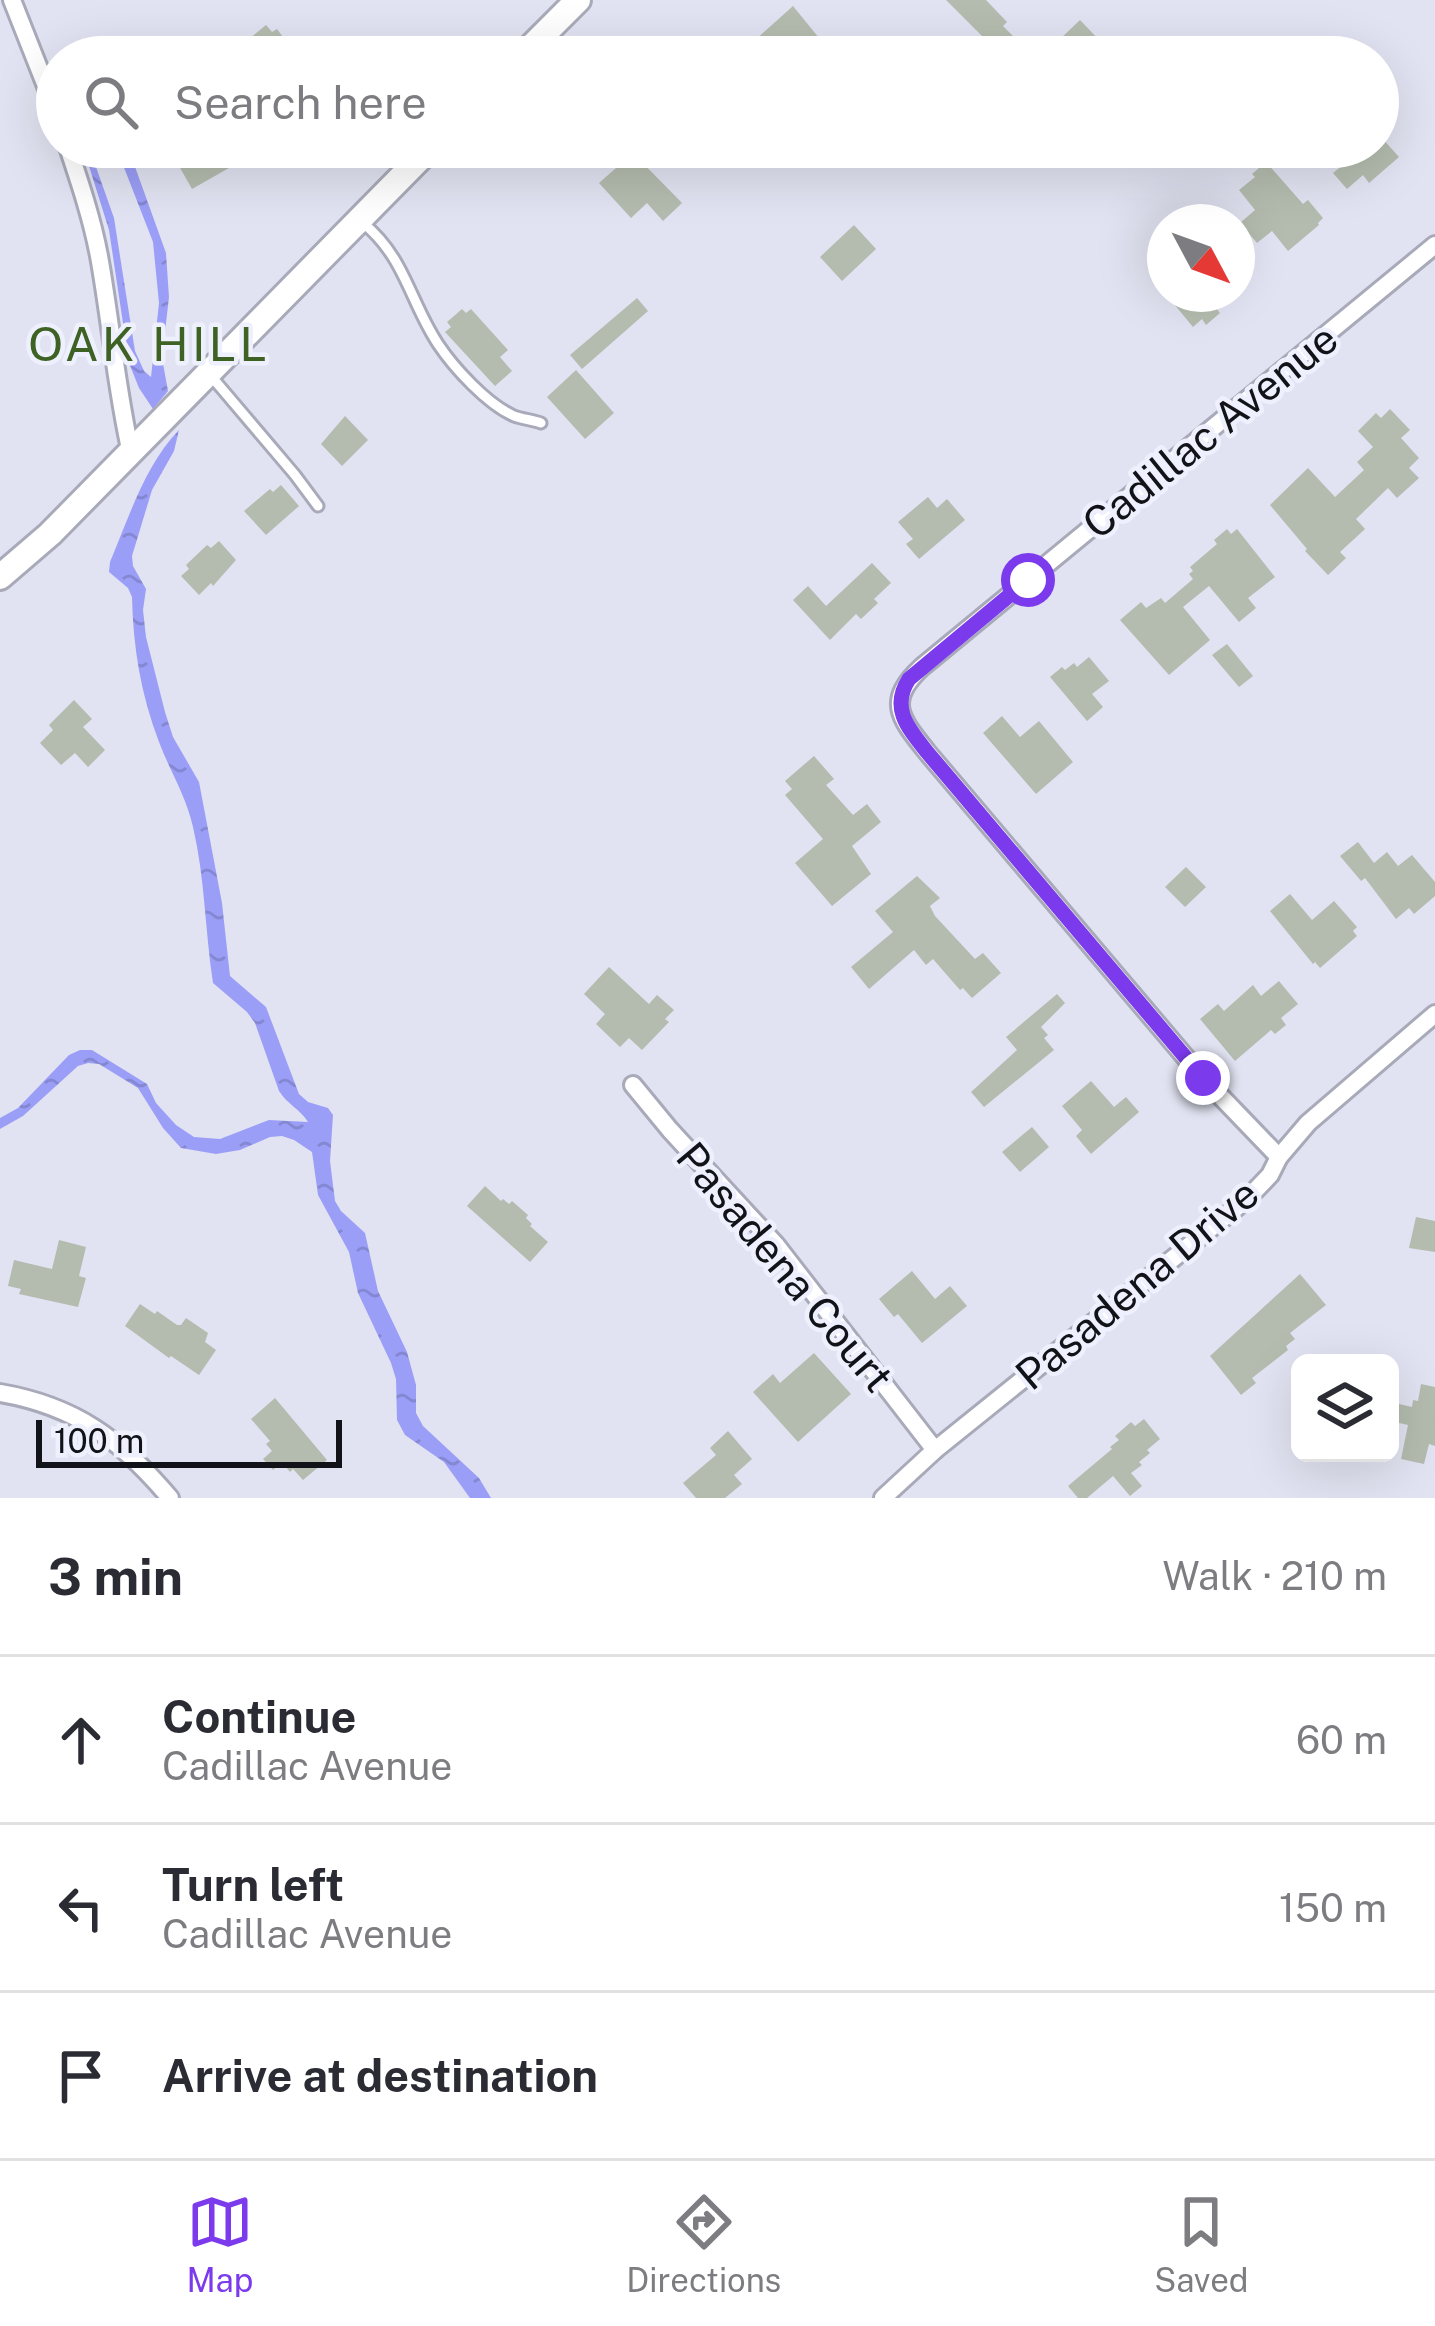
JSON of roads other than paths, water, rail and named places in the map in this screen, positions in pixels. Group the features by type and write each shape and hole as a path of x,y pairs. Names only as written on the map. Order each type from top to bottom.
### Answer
{"main road":[{"path":"542,36 578,0"},
{"path":"0,577 50,535 410,168"}],"street":[{"path":"12,0 36,61"},
{"path":"75,168 99,256 131,453"},
{"name":"Cadillac Avenue","path":"1279,1157 1203,1078 927,752 902,716 901,691 938,654 1435,245"},
{"name":"Pasadena Drive","path":"884,1498 935,1450 1247,1199 1308,1124 1435,1014"},
{"name":"Pasadena Court","path":"633,1085 776,1245 935,1450"},
{"path":"0,1393 52,1405 95,1426 138,1462 170,1498"}],"lane":[{"path":"359,220 380,236 408,280 437,343 476,389 512,416 542,422"},
{"path":"207,372 318,506"}],"water":[{"path":"90,168 96,168 114,218 135,351 151,377 159,303 153,242 124,168 135,168 166,253 169,297 162,358 168,391 153,409 129,363 109,230"},
{"path":"179,430 174,451 152,490 132,556 146,589 146,637 165,712 173,737 199,782 222,903 230,976 266,1007 299,1094 333,1115 330,1161 335,1201 365,1233 378,1291 407,1352 416,1385 416,1413 423,1426 479,1478 491,1498 470,1498 444,1462 405,1435 397,1420 391,1363 358,1293 349,1252 318,1195 312,1152 282,1136 216,1154 181,1148 138,1088 99,1064 88,1063 78,1066 23,1116 0,1129 0,1118 18,1108 69,1055 80,1050 92,1050 147,1084 156,1103 194,1137 220,1139 269,1120 308,1122 279,1091 255,1023 213,983 193,827 147,707 132,597 109,572 147,475"}],"district":[{"name":"OAK HILL","path":"149,344"}]}
